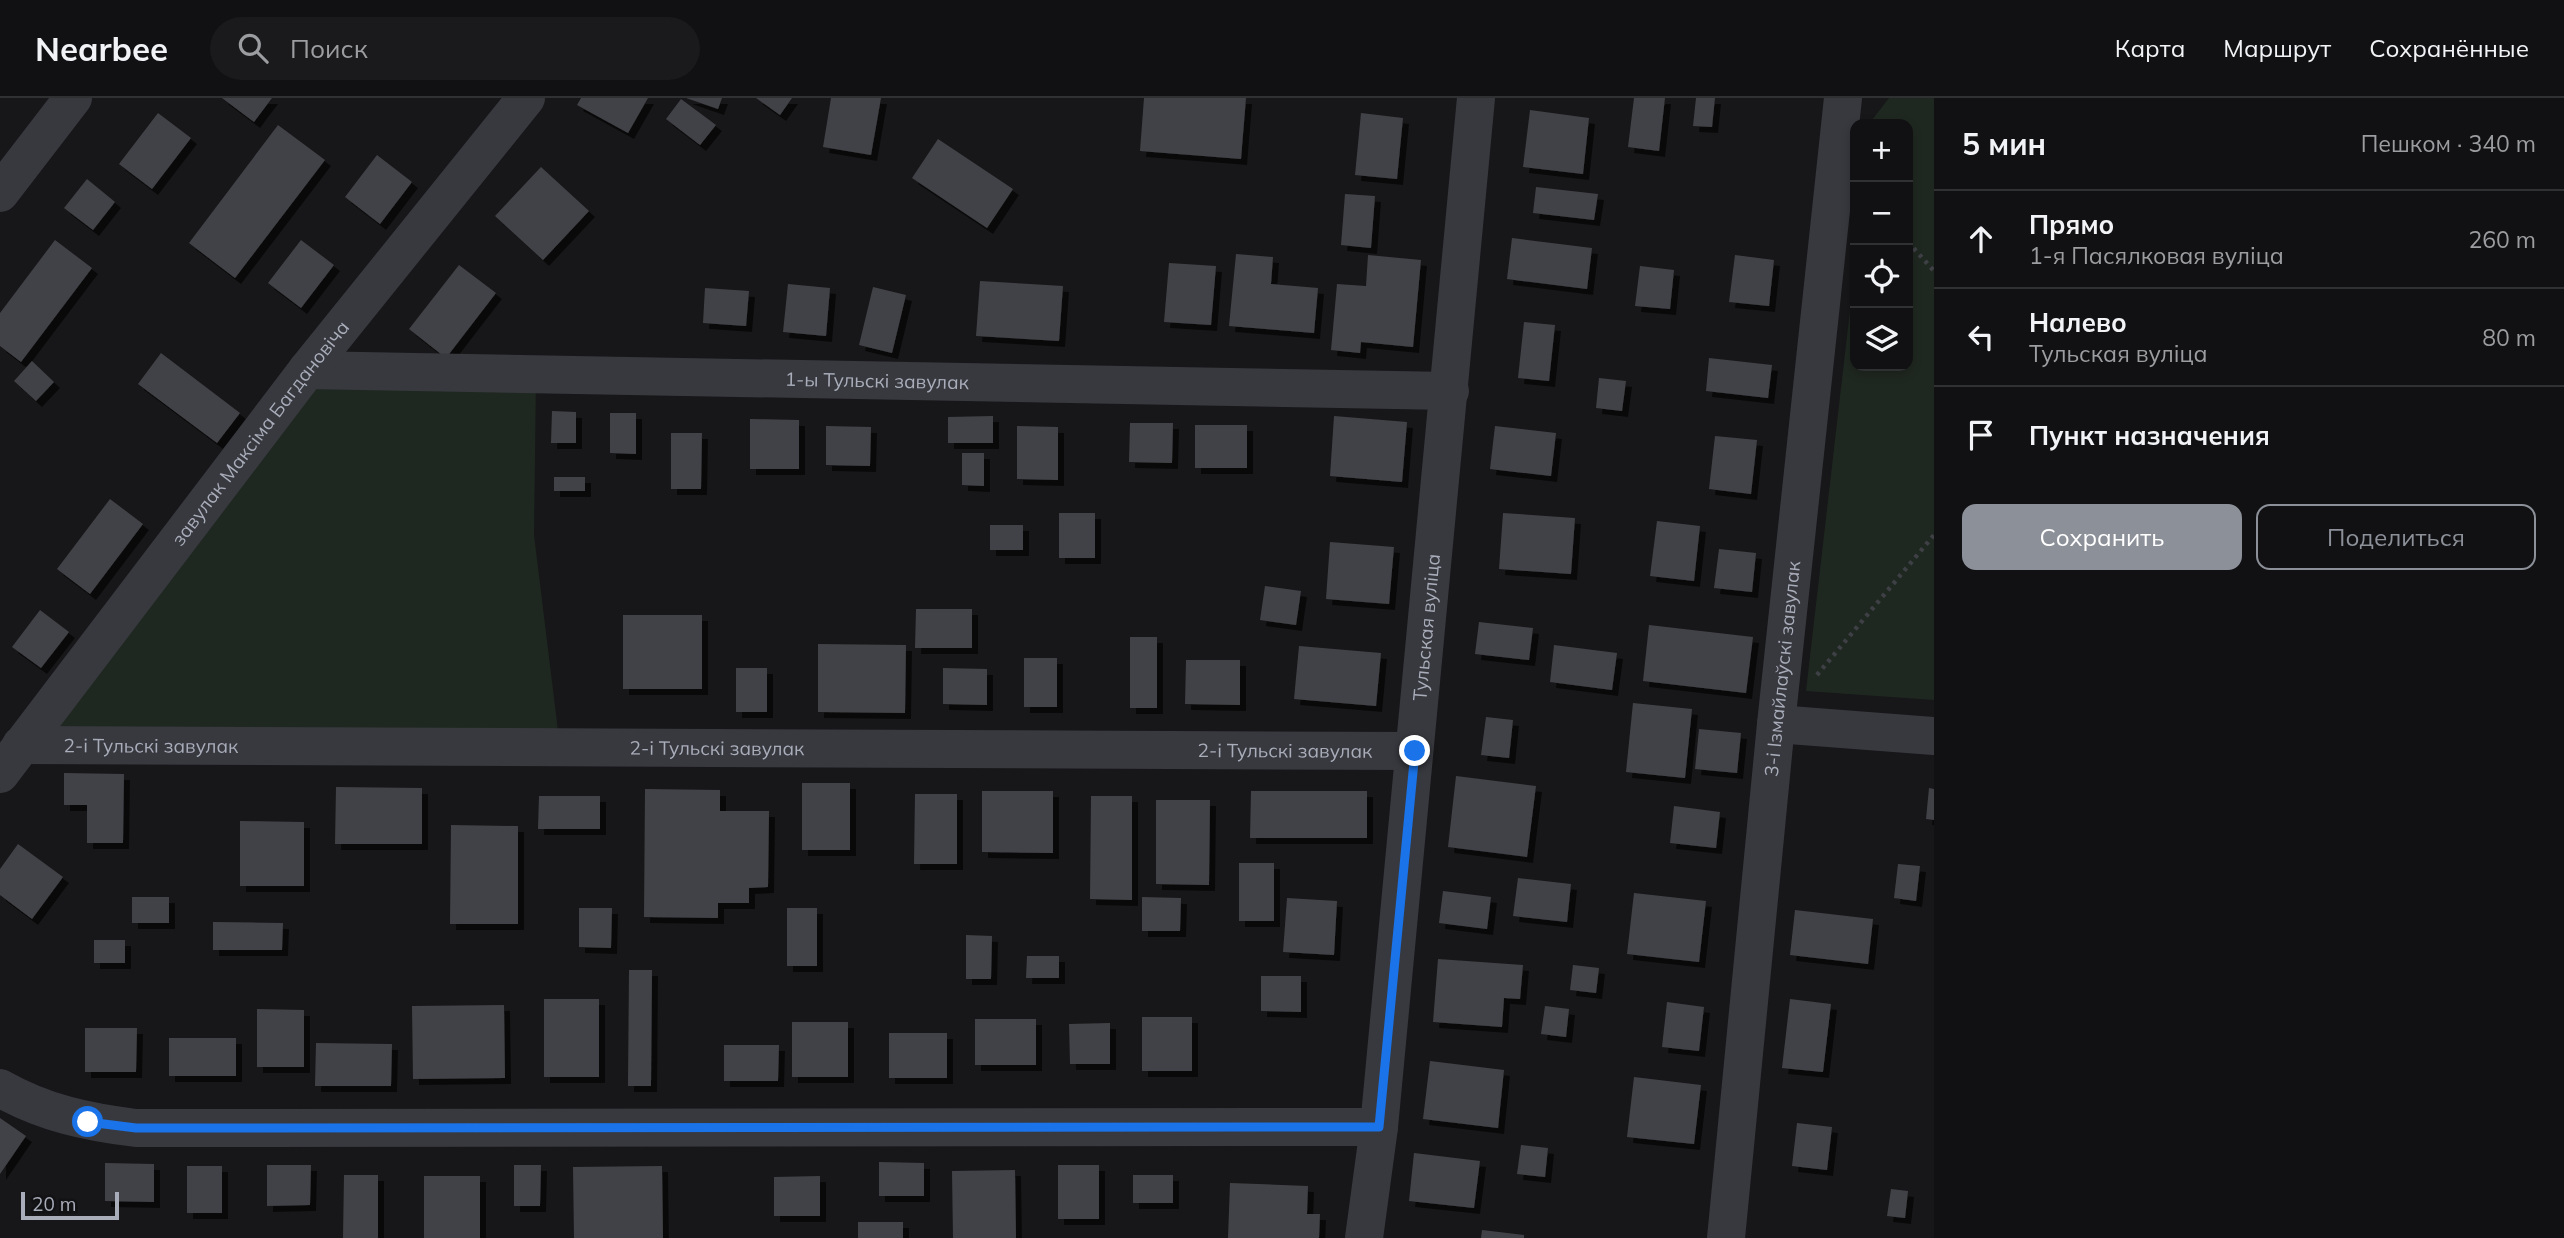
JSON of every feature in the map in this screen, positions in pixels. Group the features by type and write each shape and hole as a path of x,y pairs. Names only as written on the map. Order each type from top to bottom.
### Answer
{"street":[{"path":"0,193 73,98"},
{"name":"завулак Максіма Багдановіча","path":"10,759 307,370 526,98"},
{"name":"Тульская вуліца","path":"1364,1238 1379,1127 1476,98"},
{"name":"3-і Ізмайлаўскі завулак","path":"1726,1238 1776,724 1843,98"},
{"name":"1-ы Тульскі завулак","path":"307,370 1450,391"},
{"path":"1776,724 1934,736"},
{"name":"2-і Тульскі завулак","path":"10,759 1415,751"},
{"path":"0,1088 23,1102 88,1122 136,1128 1379,1127"}],"path":[{"path":"1911,245 1934,271"},
{"path":"1811,682 1934,535"}],"shaded area":[{"path":"1889,98 1934,98 1934,700 1806,691 1850,310 1850,371 1913,371 1913,119 1873,119"},
{"path":"307,370 536,375 534,535 560,747 21,745"}],"building":[{"path":"222,98 272,98 254,122"},
{"path":"581,98 648,98 628,133 577,105"},
{"path":"686,98 722,98 718,109"},
{"path":"756,98 792,98 780,115"},
{"path":"831,98 881,98 871,155 823,147"},
{"path":"1144,98 1246,98 1241,159 1140,151"},
{"path":"1634,98 1665,98 1659,151 1628,147"},
{"path":"1696,98 1715,98 1712,127 1693,126"},
{"path":"681,99 716,125 700,145 666,119"},
{"path":"1530,110 1589,118 1583,174 1523,167"},
{"path":"158,113 191,138 152,189 119,164"},
{"path":"1361,113 1403,118 1397,179 1355,175"},
{"path":"278,125 325,160 235,278 189,243"},
{"path":"938,139 1013,189 987,228 912,178"},
{"path":"377,155 412,182 380,224 345,197"},
{"path":"541,167 589,211 543,260 495,216"},
{"path":"87,179 115,202 93,230 64,208"},
{"path":"1536,187 1598,194 1594,220 1533,213"},
{"path":"1345,194 1375,196 1371,248 1341,245"},
{"path":"1512,238 1592,248 1587,289 1507,279"},
{"path":"55,240 92,268 21,362 0,346 0,313"},
{"path":"301,240 334,265 301,308 268,283"},
{"path":"1236,254 1273,257 1271,284 1318,288 1314,333 1229,326"},
{"path":"1368,255 1421,260 1413,347 1361,342 1360,353 1331,350 1337,284 1366,286"},
{"path":"1735,255 1774,260 1769,306 1729,302"},
{"path":"1169,263 1216,266 1211,325 1164,322"},
{"path":"459,265 496,293 446,358 409,329"},
{"path":"1640,266 1674,270 1670,309 1635,306"},
{"path":"980,281 1063,286 1059,341 976,336"},
{"path":"788,284 830,288 826,336 783,332"},
{"path":"873,287 906,295 892,353 859,345"},
{"path":"705,288 749,291 746,326 703,323"},
{"path":"1524,322 1555,325 1549,381 1518,378"},
{"path":"161,353 240,413 217,443 138,384"},
{"path":"1709,358 1772,365 1768,398 1706,391"},
{"path":"32,361 54,382 36,401 14,381"},
{"path":"1599,378 1626,381 1622,411 1596,408"},
{"path":"552,411 576,412 576,443 551,443"},
{"path":"610,413 636,413 636,454 610,453"},
{"path":"993,416 993,443 948,443 948,417"},
{"path":"1334,416 1407,422 1402,482 1330,476"},
{"path":"750,419 799,420 799,469 750,469"},
{"path":"1130,423 1173,423 1172,463 1129,462"},
{"path":"1195,425 1247,425 1247,468 1195,468"},
{"path":"826,426 871,427 870,466 826,465"},
{"path":"1017,426 1058,427 1058,480 1017,479"},
{"path":"1495,426 1556,433 1551,476 1490,469"},
{"path":"671,433 702,433 701,489 671,489"},
{"path":"1715,436 1757,440 1751,494 1709,489"},
{"path":"962,453 984,453 984,486 962,485"},
{"path":"554,477 585,477 585,491 554,491"},
{"path":"110,499 143,524 90,594 57,569"},
{"path":"1059,513 1095,513 1095,558 1059,558"},
{"path":"1503,513 1575,518 1571,574 1499,569"},
{"path":"1657,521 1700,526 1694,581 1650,576"},
{"path":"990,525 1023,525 1023,550 990,550"},
{"path":"1330,542 1394,547 1389,604 1326,599"},
{"path":"1719,549 1756,553 1752,592 1714,588"},
{"path":"1265,586 1301,591 1296,625 1260,620"},
{"path":"916,609 972,609 972,648 915,648"},
{"path":"40,610 69,632 41,668 12,647"},
{"path":"623,615 702,615 702,689 623,689"},
{"path":"1479,622 1533,628 1529,660 1475,654"},
{"path":"1649,625 1753,637 1746,693 1643,681"},
{"path":"1130,637 1157,637 1157,708 1130,708"},
{"path":"818,644 906,645 905,713 818,712"},
{"path":"1554,645 1617,653 1612,690 1550,682"},
{"path":"1299,646 1381,653 1376,706 1294,699"},
{"path":"1024,658 1057,658 1057,707 1024,707"},
{"path":"1186,660 1240,660 1240,705 1185,704"},
{"path":"736,668 767,668 767,712 736,712"},
{"path":"943,668 987,669 987,705 943,704"},
{"path":"1633,703 1692,709 1685,778 1626,772"},
{"path":"1486,717 1513,720 1509,758 1481,755"},
{"path":"1699,729 1741,733 1737,773 1695,769"},
{"path":"64,773 124,774 123,843 87,843 87,805 64,805"},
{"path":"1456,776 1536,786 1527,857 1448,847"},
{"path":"802,783 850,783 850,850 802,850"},
{"path":"336,787 422,788 422,844 335,844"},
{"path":"1929,788 1934,789 1934,820 1926,819"},
{"path":"645,789 720,790 720,811 769,811 768,887 749,888 749,903 718,903 718,918 644,917"},
{"path":"982,791 1053,791 1053,853 982,852"},
{"path":"1251,791 1367,791 1367,838 1250,838"},
{"path":"915,794 957,794 957,864 914,864"},
{"path":"539,796 600,796 600,829 538,829"},
{"path":"1091,796 1132,796 1132,900 1090,899"},
{"path":"1156,800 1210,800 1209,885 1156,884"},
{"path":"1674,806 1720,812 1716,848 1670,843"},
{"path":"240,821 304,822 304,886 240,886"},
{"path":"451,825 518,826 518,924 450,924"},
{"path":"18,844 63,877 32,919 0,895 0,869"},
{"path":"1239,863 1274,863 1274,921 1239,921"},
{"path":"1898,864 1920,866 1916,901 1894,898"},
{"path":"1518,878 1571,884 1567,922 1513,916"},
{"path":"1443,891 1491,897 1487,929 1439,923"},
{"path":"1634,893 1706,901 1699,962 1627,954"},
{"path":"132,897 169,897 169,923 132,923"},
{"path":"1142,897 1181,898 1180,931 1142,931"},
{"path":"1287,898 1337,901 1334,955 1283,952"},
{"path":"579,908 612,908 611,948 579,947"},
{"path":"787,908 817,908 817,966 787,966"},
{"path":"1795,910 1873,919 1868,964 1790,955"},
{"path":"213,922 283,923 282,950 213,950"},
{"path":"966,935 992,936 991,979 966,979"},
{"path":"94,940 125,940 125,963 94,963"},
{"path":"1027,956 1059,956 1059,978 1026,978"},
{"path":"1438,959 1523,965 1520,999 1504,998 1502,1027 1433,1022"},
{"path":"1573,965 1599,968 1596,993 1570,990"},
{"path":"629,970 652,970 651,1086 628,1086"},
{"path":"1261,976 1301,976 1301,1012 1261,1011"},
{"path":"544,999 599,999 599,1077 544,1077"},
{"path":"1790,999 1831,1004 1823,1072 1782,1068"},
{"path":"1667,1002 1704,1007 1699,1051 1662,1047"},
{"path":"504,1005 505,1078 413,1079 412,1006"},
{"path":"1545,1006 1569,1009 1566,1037 1541,1034"},
{"path":"257,1009 304,1010 304,1067 257,1067"},
{"path":"1142,1017 1192,1017 1192,1071 1142,1071"},
{"path":"975,1019 1036,1019 1036,1065 975,1065"},
{"path":"792,1022 848,1022 848,1077 792,1077"},
{"path":"1110,1023 1110,1064 1070,1064 1069,1024"},
{"path":"85,1028 137,1028 136,1072 85,1072"},
{"path":"889,1033 947,1033 947,1078 889,1078"},
{"path":"169,1038 236,1038 236,1076 169,1076"},
{"path":"316,1043 392,1044 391,1086 315,1086"},
{"path":"724,1045 779,1045 778,1081 724,1081"},
{"path":"1430,1061 1504,1070 1498,1128 1423,1119"},
{"path":"1634,1077 1701,1085 1694,1144 1627,1137"},
{"path":"0,1118 26,1136 0,1174"},
{"path":"1797,1123 1832,1127 1827,1170 1792,1166"},
{"path":"1521,1145 1548,1148 1545,1177 1517,1174"},
{"path":"1414,1153 1480,1161 1474,1208 1409,1201"},
{"path":"879,1162 924,1163 924,1196 879,1196"},
{"path":"105,1163 154,1164 154,1202 105,1201"},
{"path":"267,1165 311,1165 310,1205 267,1206"},
{"path":"514,1165 541,1165 540,1206 514,1206"},
{"path":"1058,1165 1099,1165 1099,1219 1058,1219"},
{"path":"187,1166 222,1166 222,1213 187,1213"},
{"path":"662,1166 663,1238 574,1238 573,1167"},
{"path":"1015,1170 1016,1238 953,1238 952,1171"},
{"path":"344,1175 378,1175 378,1238 343,1238"},
{"path":"1133,1175 1173,1175 1173,1203 1133,1203"},
{"path":"424,1176 480,1176 480,1238 424,1238"},
{"path":"820,1176 820,1216 774,1216 774,1177"},
{"path":"1230,1183 1308,1186 1307,1214 1320,1214 1319,1238 1228,1238"},
{"path":"1891,1189 1908,1191 1905,1218 1887,1216"},
{"path":"858,1222 903,1222 903,1238 858,1238"},
{"path":"1482,1230 1524,1235 1524,1238 1481,1238"}],"route":[{"path":"88,1122 136,1128 1379,1127 1415,751"}]}
